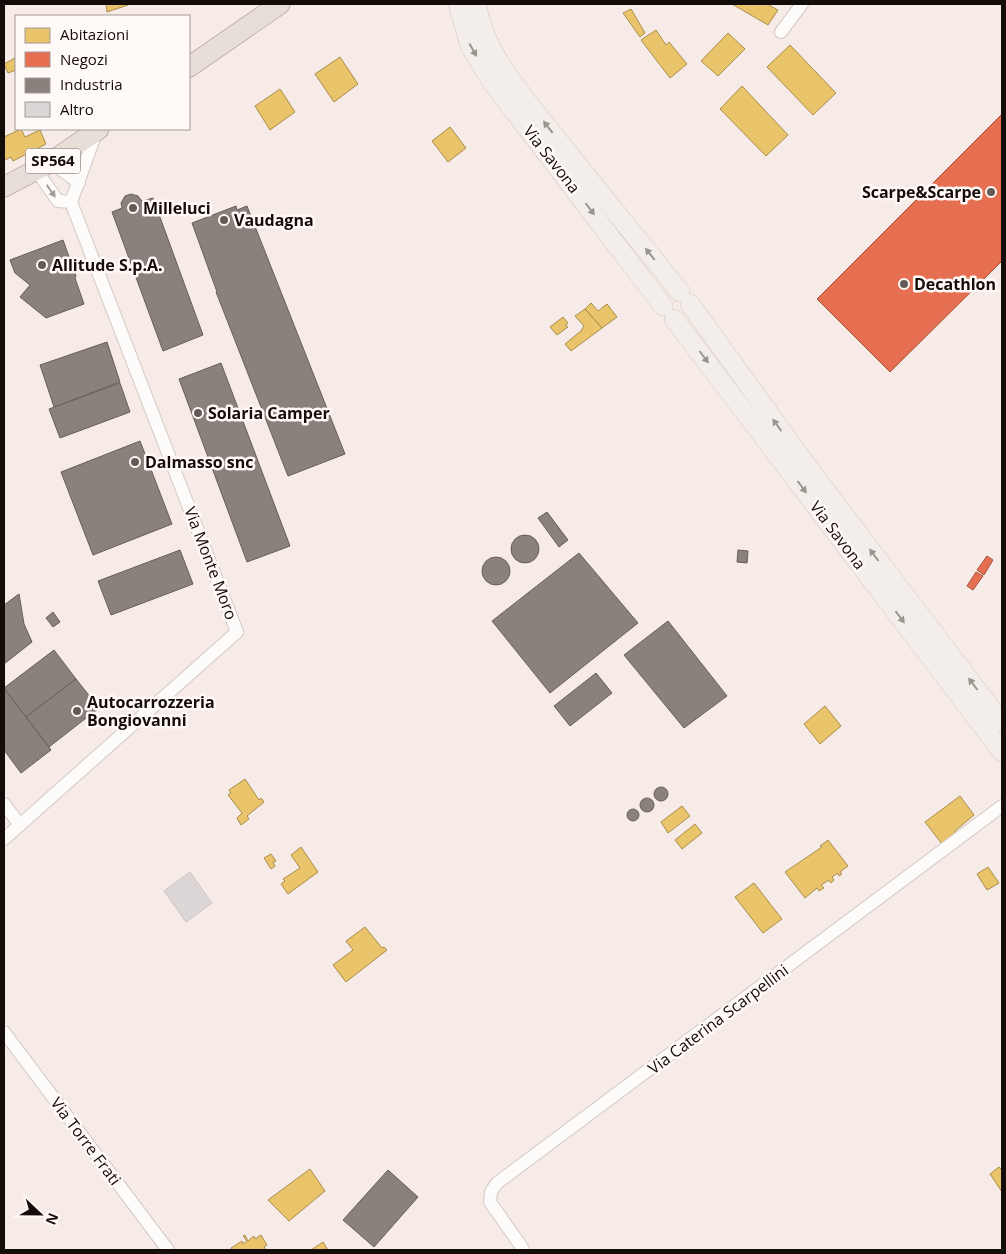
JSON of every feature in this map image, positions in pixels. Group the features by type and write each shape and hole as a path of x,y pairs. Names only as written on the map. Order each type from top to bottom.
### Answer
{"main road":[{"path":"190,66 280,4"},
{"name":"SP564","path":"4,187 44,166 97,130"}],"street":[{"name":"Via Savona","path":"458,4 470,46 492,82 669,312 1002,752"},
{"name":"Via Savona","path":"476,4 479,20 489,44 514,83 685,298 810,470 1002,723"},
{"path":"781,32 802,4"},
{"path":"44,166 58,201 72,202 98,130"},
{"path":"44,166 79,183"},
{"name":"Via Monte Moro","path":"4,839 238,632 72,202"},
{"path":"4,804 20,825"},
{"name":"Via Caterina Scarpellini","path":"523,1250 490,1202 491,1192 497,1183 759,990 851,918 1002,806"},
{"name":"Via Torre Frati","path":"4,1032 168,1250"}],"building: Abitazioni":[{"path":"106,4 127,4 128,5 107,12"},
{"path":"732,4 767,4 778,10 768,25"},
{"path":"631,9 645,33 640,37 623,13"},
{"path":"656,30 666,45 669,42 687,64 670,78 641,40"},
{"path":"728,33 745,49 718,76 701,61"},
{"path":"790,45 836,93 813,115 767,67"},
{"path":"340,57 358,84 334,102 315,74"},
{"path":"15,58 15,70 8,73 4,64"},
{"path":"742,86 788,135 766,156 720,109"},
{"path":"280,89 295,112 270,130 255,106"},
{"path":"450,127 466,148 448,162 432,141"},
{"path":"19,130 22,130 25,137 40,130 46,144 13,161 11,157 5,160 4,137"},
{"path":"591,303 598,311 607,304 617,317 602,328 585,309"},
{"path":"585,309 602,328 571,351 565,344 581,331 584,326 575,316"},
{"path":"563,317 568,323 565,325 568,327 557,335 550,327"},
{"path":"825,706 841,726 820,744 804,724"},
{"path":"245,779 259,800 261,798 264,802 247,816 249,819 241,825 237,818 242,813 228,795 231,793 229,790"},
{"path":"960,796 974,815 955,831 957,834 942,844 925,822"},
{"path":"682,806 690,816 668,833 661,822"},
{"path":"695,824 702,833 682,849 675,840"},
{"path":"828,840 848,866 840,872 842,874 839,876 838,873 832,877 834,880 831,883 829,880 821,885 824,888 819,891 817,888 805,898 785,872 822,847 820,846"},
{"path":"301,847 318,872 288,894 281,884 285,881 283,879 300,868 291,855"},
{"path":"271,854 276,861 273,862 275,866 271,869 264,858"},
{"path":"988,867 999,883 987,890 977,874"},
{"path":"754,883 782,919 763,933 735,897"},
{"path":"365,927 382,948 384,947 387,950 346,982 333,965 353,950 346,941"},
{"path":"999,1167 1002,1168 1002,1192 990,1174"},
{"path":"310,1169 325,1191 289,1221 268,1200"},
{"path":"245,1235 248,1241 254,1236 255,1239 261,1235 267,1245 264,1247 266,1250 232,1250 231,1248 242,1241 243,1244 247,1241 243,1236"},
{"path":"323,1242 328,1250 311,1250"}],"building: Negozi":[{"path":"1002,114 1002,261 890,372 817,299"},
{"path":"987,556 993,560 984,575 977,570"},
{"path":"976,572 983,576 973,590 967,586"}],"building: Industria":[{"path":"131,194 138,196 142,201 153,198 203,335 163,351 112,212 122,208 121,203 125,196"},
{"path":"236,206 237,210 247,206 345,454 288,476 216,292 192,223"},
{"path":"63,240 84,304 46,318 20,297 30,285 15,273 10,260"},
{"path":"107,342 120,382 54,407 40,365"},
{"path":"221,363 290,546 247,562 179,379"},
{"path":"120,383 130,412 60,438 49,409"},
{"path":"140,441 172,524 93,555 61,472"},
{"path":"547,512 568,540 559,547 538,518"},
{"path":"525,535 535,539 539,549 535,559 525,563 515,559 511,549 515,539"},
{"path":"180,550 193,584 111,615 98,581"},
{"path":"738,550 748,551 747,563 737,562"},
{"path":"579,553 638,623 550,693 492,621"},
{"path":"496,557 506,561 510,571 506,581 496,585 486,581 482,571 486,561"},
{"path":"19,594 24,624 32,642 4,664 4,605"},
{"path":"53,612 60,622 53,627 46,618"},
{"path":"668,621 727,696 684,728 624,655"},
{"path":"54,650 76,679 26,717 4,688"},
{"path":"596,673 612,693 570,726 554,706"},
{"path":"76,679 99,708 49,747 26,717"},
{"path":"4,688 51,750 21,773 4,750"},
{"path":"661,787 666,789 668,794 666,799 661,801 656,799 654,794 656,789"},
{"path":"647,798 652,800 654,805 652,810 647,812 642,810 640,805 642,800"},
{"path":"631,809 635,809 639,815 635,821 631,821 627,817 627,813"},
{"path":"388,1170 418,1197 374,1247 343,1220"}],"building: Altro":[{"path":"190,872 212,903 186,922 164,891"}],"place":[{"name":"Scarpe&Scarpe","path":"991,192"},
{"name":"Milleluci","path":"133,208"},
{"name":"Vaudagna","path":"224,220"},
{"name":"Allitude S.p.A.","path":"42,265"},
{"name":"Decathlon","path":"904,284"},
{"name":"Solaria Camper","path":"198,413"},
{"name":"Dalmasso snc","path":"135,462"},
{"name":"Autocarrozzeria Bongiovanni","path":"77,711"}]}
